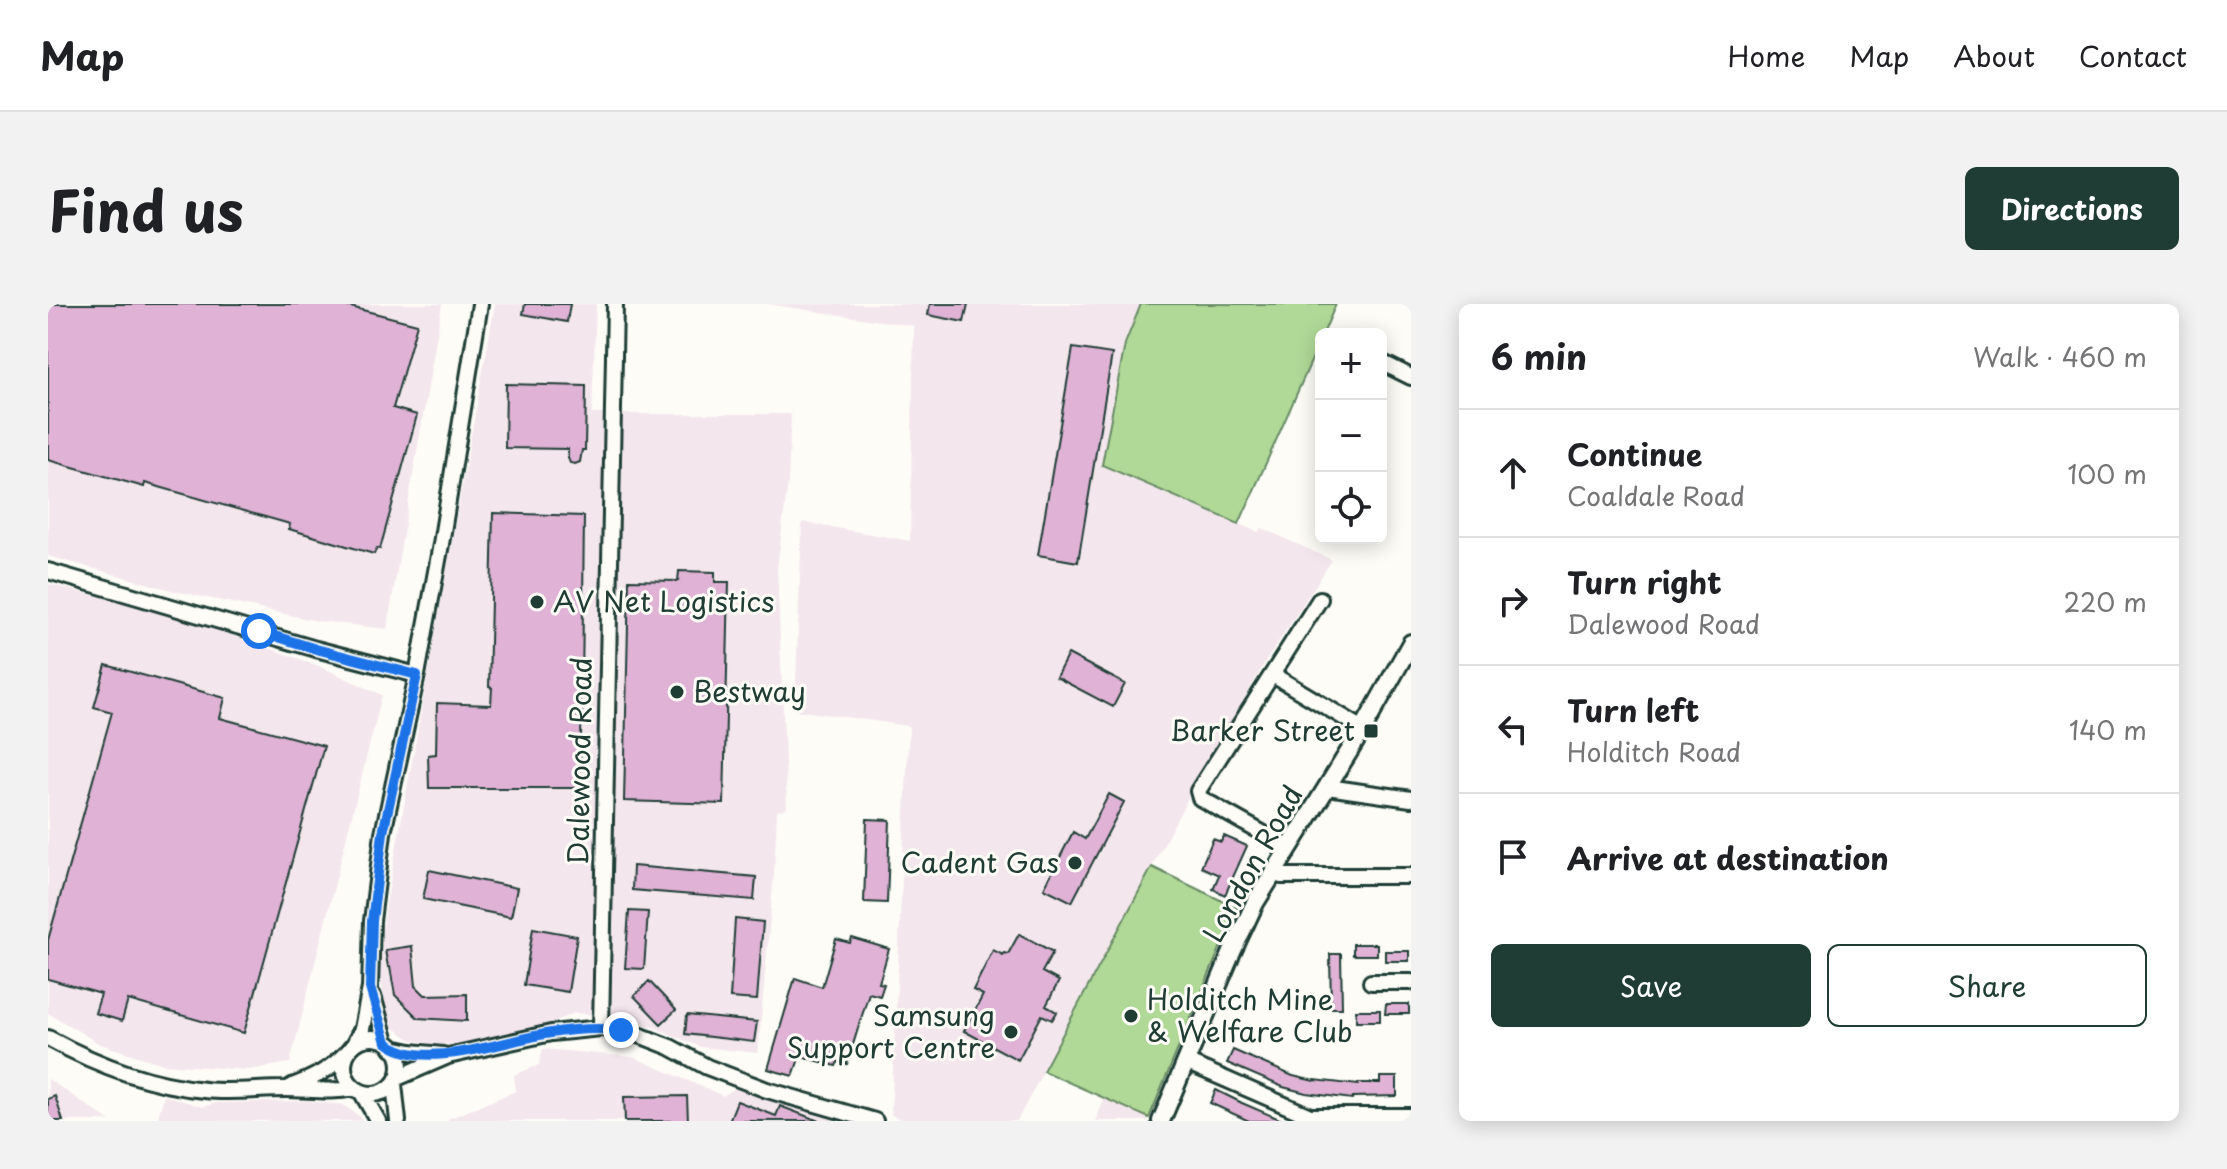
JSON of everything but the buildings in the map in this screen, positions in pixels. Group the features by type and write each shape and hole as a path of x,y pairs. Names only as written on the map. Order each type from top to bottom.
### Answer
{"main road":[{"name":"London Road","path":"1161,1121 1255,903 1363,729 1411,644"}],"street":[{"path":"378,1121 346,1078 343,1069 345,1058 362,1029 370,988 372,921 383,833 417,675 480,304"},
{"name":"Dalewood Road","path":"601,1028 615,304"},
{"path":"1387,365 1411,377"},
{"path":"48,571 417,675"},
{"path":"1289,848 1200,798 1198,791 1320,599"},
{"path":"1273,675 1363,729"},
{"path":"1328,784 1334,788 1411,799"},
{"path":"1275,872 1281,876 1411,876"},
{"path":"1371,982 1411,982"},
{"path":"370,988 389,1045 399,1060 395,1081 398,1121"},
{"path":"48,1038 125,1074 163,1084 205,1090 249,1092 284,1089 377,1094 395,1081 448,1056 551,1033 601,1028 639,1035 707,1067 767,1090 875,1121"},
{"path":"284,1089 310,1080 336,1063 351,1047 369,1038 427,1054 448,1056"},
{"path":"1186,1062 1310,1116 1411,1116"}],"shaded area":[{"path":"48,304 442,304 387,629 318,621 175,591 48,556"},
{"path":"495,304 596,304 592,414 791,414 788,482 777,568 787,808 777,811 758,1053 700,1047 623,1018 575,1013 534,1030 457,1044 439,1045 412,1040 391,1026 380,976 380,945"},
{"path":"767,304 1141,304 1125,344 1102,465 1258,532 1262,528 1332,560 1264,664 1188,798 1017,1121 906,1121 891,1115 909,726 795,710 802,522 910,541 914,326"},
{"path":"48,584 175,615 319,666 382,695 290,1063 249,1070 163,1064 100,1044 48,1013"},
{"path":"543,1049 633,1057 723,1096 735,1088 843,1121 449,1121 516,1091 514,1075 539,1065"},
{"path":"48,1079 110,1121 48,1121"},
{"path":"164,1095 203,1107 216,1103 308,1101 343,1105 362,1121 157,1121"},
{"path":"1104,1097 1149,1118 1148,1121 1096,1121"}],"green space":[{"path":"1141,304 1336,304 1326,328 1315,328 1315,353 1239,524 1102,465 1125,344"},
{"name":"Holditch Mine & Welfare Club","path":"1152,867 1237,908 1149,1118 1043,1071"}],"place":[{"name":"AV Net Logistics","path":"537,602"},
{"name":"Bestway","path":"677,692"},
{"name":"Barker Street","path":"1371,731"},
{"name":"Cadent Gas","path":"1075,863"},
{"name":"Holditch Mine & Welfare Club","path":"1131,1016"},
{"name":"Samsung Support Centre","path":"1011,1032"}],"route":[{"path":"259,631 417,675 383,833 372,921 370,988 386,1042 392,1048 448,1056 551,1033 601,1028 621,1030"}]}
